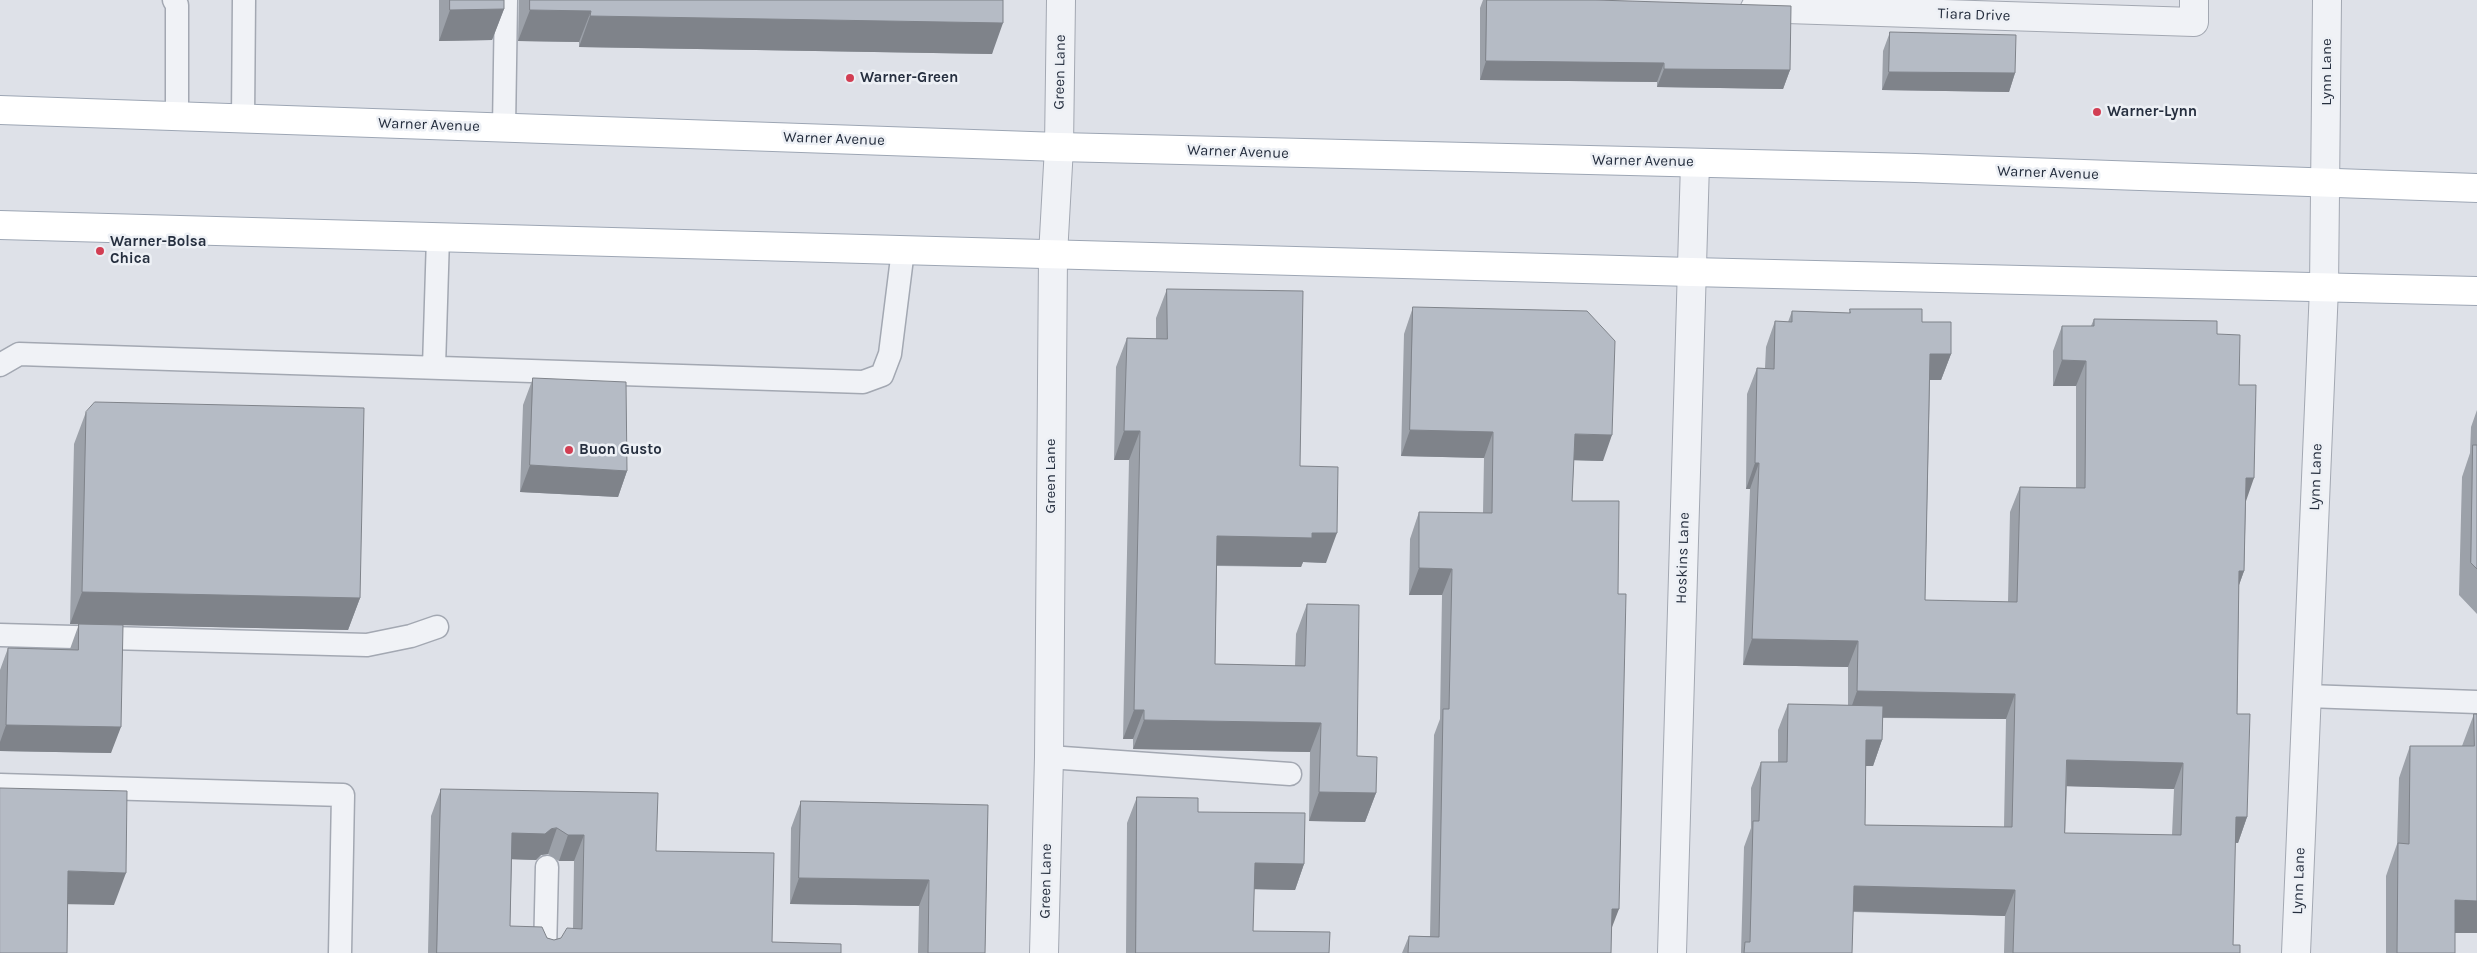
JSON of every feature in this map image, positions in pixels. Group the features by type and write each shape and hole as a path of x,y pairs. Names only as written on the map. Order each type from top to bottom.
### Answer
{"main road":[{"name":"Warner Avenue","path":"0,110 1059,147 1695,162 2477,188"},
{"path":"0,226 1691,272 2477,291"}],"street":[{"name":"Green Lane","path":"1044,953 1049,757 1053,255 1059,147 1061,0"},
{"name":"Tiara Drive","path":"1730,7 2194,22 2194,0"},
{"name":"Lynn Lane","path":"2296,953 2324,288 2327,182 2327,0"},
{"name":"Hoskins Lane","path":"1672,953 1695,162"}],"lane":[{"path":"174,0 177,5 177,116"},
{"path":"242,119 244,0"},
{"path":"504,128 506,0"},
{"path":"434,367 438,237"},
{"path":"0,365 19,354 863,382 882,375 890,354 903,250"},
{"path":"0,635 367,645 410,636 438,627"},
{"path":"2307,696 2477,702"},
{"path":"1049,757 1290,774"},
{"path":"0,785 343,795 340,953"},
{"path":"545,953 547,867"}],"building":[{"path":"450,0 504,0 504,9 450,10"},
{"path":"530,0 1003,0 1003,23 590,16 591,11 530,10"},
{"path":"1487,0 1596,0 1791,6 1790,70 1664,69 1664,63 1486,61"},
{"path":"1890,32 2016,35 2015,73 1889,72"},
{"path":"1167,289 1303,291 1300,466 1338,467 1337,533 1312,533 1312,538 1217,536 1215,664 1305,666 1307,604 1359,605 1357,756 1377,757 1376,793 1319,792 1321,723 1144,720 1144,710 1134,710 1140,431 1124,431 1127,338 1167,339"},
{"path":"1413,307 1587,311 1615,341 1612,435 1575,434 1572,501 1619,501 1618,594 1626,594 1619,909 1612,909 1611,953 1408,953 1409,936 1439,937 1443,709 1449,709 1452,569 1419,568 1419,512 1492,513 1493,432 1410,430"},
{"path":"1850,309 1922,309 1922,322 1951,322 1951,354 1930,354 1925,600 2017,602 2020,487 2085,488 2086,361 2062,360 2062,326 2094,326 2094,319 2217,321 2217,334 2240,335 2239,385 2256,385 2254,478 2246,478 2244,571 2239,571 2237,714 2250,714 2247,817 2236,817 2233,945 2240,945 2240,953 2013,953 2015,890 1854,886 1852,953 1744,953 1745,942 1750,942 1753,821 1759,821 1761,762 1787,762 1788,704 1883,706 1882,740 1866,740 1865,825 2012,827 2015,694 1857,691 1858,641 1752,639 1759,463 1755,463 1757,368 1774,369 1775,321 1792,322 1792,311 1850,313","holes":["2067,760 2183,763 2181,835 2065,833"]},
{"name":"Buon Gusto","path":"533,378 626,382 627,471 530,465"},
{"path":"95,402 364,408 360,598 82,592 86,412"},
{"path":"2473,445 2477,445 2477,569 2471,563"},
{"path":"79,624 123,625 121,727 6,725 8,648 78,650"},
{"path":"2474,714 2477,714 2477,901 2455,900 2455,953 2397,953 2398,843 2409,844 2410,746 2474,746"},
{"path":"0,788 127,791 126,873 68,871 67,953 0,953"},
{"path":"441,789 658,793 656,851 774,853 772,942 841,944 841,953 437,953","holes":["557,828 568,835 584,835 582,929 567,928 561,938 554,940 547,938 542,927 510,926 512,833 545,834 551,829"]},
{"path":"1137,797 1198,798 1198,812 1305,813 1304,864 1255,863 1253,931 1330,932 1329,953 1136,953"},
{"path":"801,801 988,805 985,953 928,953 929,880 799,878"}],"place":[{"name":"Warner-Green","path":"850,78"},
{"name":"Warner-Lynn","path":"2097,112"},
{"name":"Warner-Bolsa Chica","path":"100,251"},
{"name":"Buon Gusto","path":"569,450"}]}
